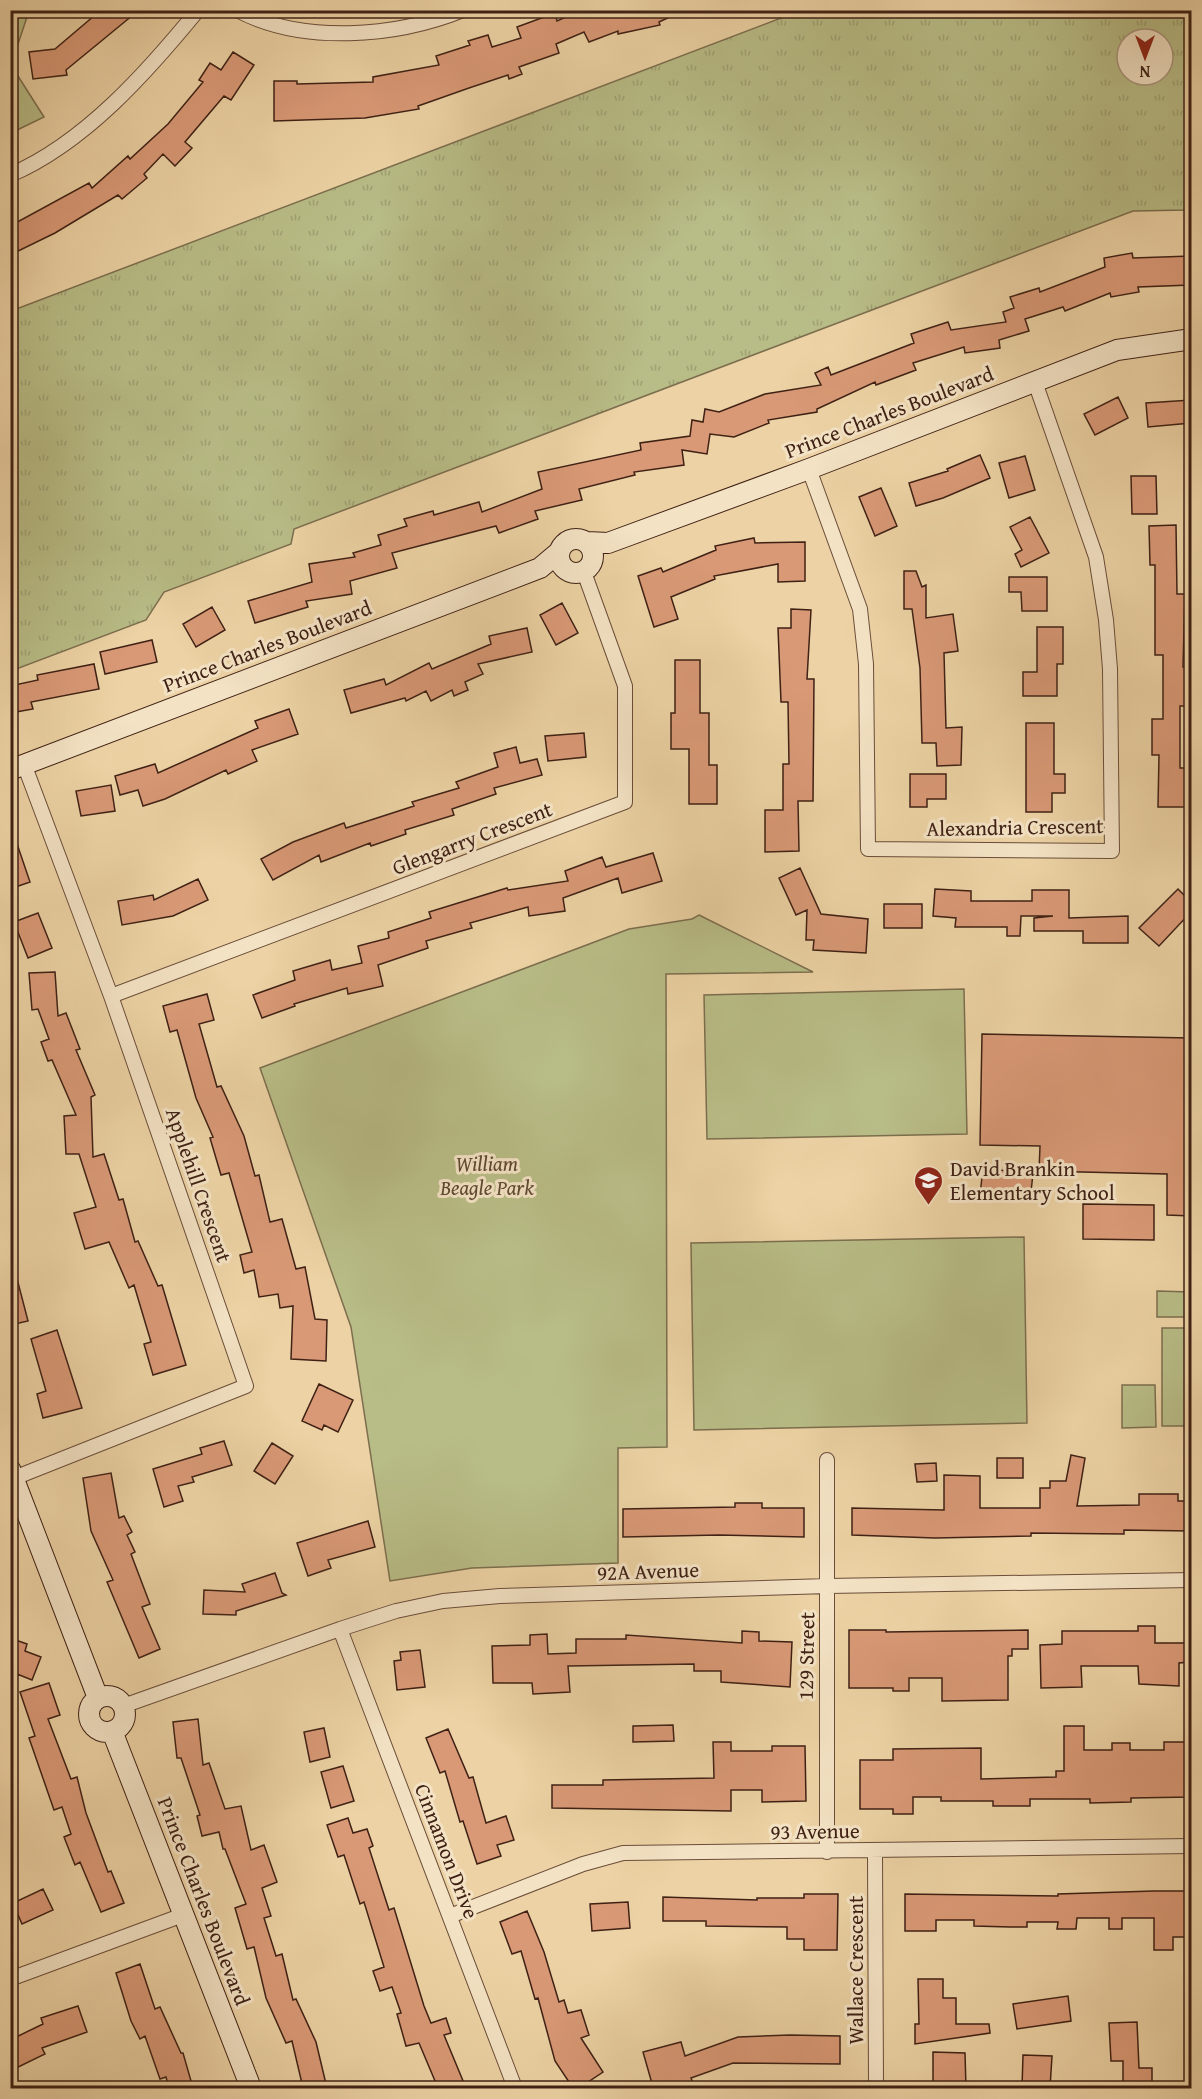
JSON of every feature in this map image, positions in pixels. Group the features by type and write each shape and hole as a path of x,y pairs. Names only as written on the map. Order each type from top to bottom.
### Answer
{"street":[{"path":"10,175 69,140 110,106 154,64 198,10"},
{"path":"237,10 251,18 324,34 379,33 463,10"},
{"name":"Prince Charles Boulevard","path":"17,767 561,560 570,540 593,554 1117,350 1191,339"},
{"name":"Alexandria Crescent","path":"809,469 860,609 866,664 868,849 1112,851 1110,669 1106,620 1096,557 1035,382"},
{"path":"561,560 574,573 593,554"},
{"name":"Glengarry Crescent","path":"111,996 625,802 626,686 593,554"},
{"name":"Applehill Crescent","path":"12,1474 246,1386 111,996 17,767"},
{"name":"129 Street","path":"826,1460 828,1852"},
{"path":"12,1474 98,1698"},
{"name":"92A Avenue","path":"123,1706 340,1629 396,1611 443,1601 828,1586 1191,1580"},
{"name":"Cinnamon Drive","path":"340,1629 515,2088"},
{"path":"111,1696 123,1706 124,1719 112,1731 100,1730 91,1722 89,1711 98,1698 111,1696"},
{"name":"Prince Charles Boulevard","path":"112,1731 251,2088"},
{"name":"93 Avenue","path":"450,1916 583,1864 623,1853 1191,1846"},
{"name":"Wallace Crescent","path":"875,1851 876,2088"},
{"path":"10,1979 183,1915"}],"green space":[{"path":"802,10 1191,11 1192,148 1187,149 1187,210 1133,211 294,529 291,544 164,592 146,620 11,671 11,311"},
{"path":"10,11 29,11 11,65"},
{"path":"11,65 44,117 11,133"},
{"name":"William Beagle Park","path":"699,915 813,972 666,974 667,1447 618,1448 618,1563 472,1568 390,1581 351,1327 260,1068 629,929 692,919"},
{"path":"964,989 967,1134 707,1139 704,995"},
{"path":"1024,1237 1027,1423 694,1430 691,1243"},
{"path":"1157,1291 1191,1292 1191,1317 1157,1317"},
{"path":"1162,1328 1191,1328 1191,1426 1162,1426"},
{"path":"1122,1385 1155,1385 1156,1427 1122,1428"}],"building":[{"path":"101,10 139,10 66,70 67,75 33,79 29,52 55,49"},
{"path":"582,10 685,10 659,22 660,25 618,34 618,31 589,42 584,32 556,44 559,53 519,67 522,74 509,79 508,75 469,88 418,106 419,109 365,118 274,121 274,81 297,81 297,84 373,82 373,77 439,65 436,56 470,45 468,41 488,35 492,47 521,38 517,27 555,13 557,21"},
{"path":"233,52 254,65 231,100 224,96 185,142 192,148 175,166 163,154 144,174 147,178 122,199 118,195 55,233 10,255 10,226 89,183 92,188 128,156 130,159 168,124 203,82 199,80 210,63 221,70"},
{"path":"1132,253 1133,258 1191,256 1191,285 1138,287 1139,292 1111,297 1110,293 1065,311 1063,307 1025,319 1029,331 999,340 1000,348 965,353 964,347 913,363 916,370 876,385 875,382 817,409 817,412 768,420 769,423 734,437 710,434 707,454 682,450 684,465 634,472 635,475 579,489 582,500 535,511 538,519 499,533 496,526 392,553 397,568 350,581 352,594 306,601 308,607 255,623 248,601 312,582 309,564 355,557 353,553 381,545 378,535 407,526 404,519 433,511 434,515 479,502 482,512 542,489 538,472 641,450 640,443 690,436 692,420 703,422 705,409 719,412 765,394 821,385 815,373 828,367 831,375 914,343 911,334 948,322 951,330 1006,322 1003,312 1014,308 1010,297 1039,288 1040,292 1105,267 1104,258"},
{"path":"1118,397 1128,418 1095,435 1084,414"},
{"path":"1191,400 1191,423 1148,427 1146,403"},
{"path":"980,455 990,478 943,498 916,506 909,483 948,471 947,469"},
{"path":"1025,456 1035,490 1009,498 999,463"},
{"path":"1131,476 1156,476 1157,514 1132,514"},
{"path":"881,488 897,526 875,536 859,497"},
{"path":"1030,517 1049,553 1021,567 1015,554 1022,550 1010,527"},
{"path":"1176,525 1177,594 1185,594 1183,667 1191,667 1191,706 1180,706 1180,768 1185,768 1185,807 1158,807 1159,755 1152,755 1152,719 1163,719 1163,655 1155,655 1155,565 1150,565 1149,526"},
{"path":"754,538 755,543 805,542 805,581 778,582 778,564 714,576 715,579 671,597 678,619 654,627 638,576 661,568 663,572 716,550 715,546"},
{"path":"904,571 916,571 922,587 926,585 926,618 953,614 958,651 944,653 946,728 962,727 961,765 937,766 936,743 922,743 920,668 912,609 904,609"},
{"path":"1009,577 1047,577 1047,611 1022,611 1021,592 1009,592"},
{"path":"562,603 578,633 556,645 540,615"},
{"path":"212,607 225,630 196,647 183,624"},
{"path":"791,609 811,610 807,679 814,679 813,801 798,801 799,851 765,852 765,810 783,810 783,764 789,764 788,702 781,702 778,628 791,628"},
{"path":"1037,627 1063,627 1063,664 1057,664 1057,696 1023,696 1023,672 1037,672"},
{"path":"527,628 532,652 478,664 483,674 465,682 468,690 454,696 452,690 431,701 426,691 406,701 405,698 351,713 344,690 384,679 386,685 429,663 432,669 491,644 489,636"},
{"path":"152,640 157,662 105,674 100,652"},
{"path":"675,660 700,660 700,713 709,713 709,765 717,765 717,804 689,804 689,749 671,749 671,713 675,713"},
{"path":"94,664 99,689 31,702 33,709 10,713 10,686 38,680 37,675"},
{"path":"289,709 298,734 252,750 257,761 228,774 226,770 165,799 143,806 138,790 120,795 115,776 155,764 158,773 258,728 255,721"},
{"path":"1026,723 1054,723 1054,774 1065,774 1065,793 1052,793 1052,812 1026,812"},
{"path":"584,733 586,757 548,761 545,736"},
{"path":"516,747 520,763 537,759 542,775 494,788 496,794 452,809 454,815 405,830 406,834 371,846 370,843 321,862 319,855 273,880 261,859 293,842 344,823 346,828 414,806 412,802 459,788 456,782 498,767 494,753"},
{"path":"910,774 946,774 946,799 927,799 927,807 910,807"},
{"path":"111,785 115,811 81,816 76,791"},
{"path":"13,832 30,882 10,889 10,833"},
{"path":"653,853 662,881 622,893 618,878 563,898 565,911 529,916 528,907 470,923 472,928 426,941 428,948 378,965 383,986 348,994 347,988 294,1004 295,1006 262,1018 253,995 295,980 293,971 330,960 332,970 362,963 358,946 389,938 388,932 431,918 429,912 507,888 508,890 568,881 565,871 602,857 606,867"},
{"path":"800,868 821,914 868,919 866,953 813,950 814,940 806,940 807,910 796,915 779,878"},
{"path":"198,879 208,900 173,916 122,925 118,901 153,895 154,900"},
{"path":"935,889 971,891 971,901 1032,901 1032,890 1069,890 1069,918 1128,916 1128,943 1083,943 1083,931 1034,931 1034,918 1053,916 1021,916 1020,936 1007,936 1007,927 955,927 956,918 933,916"},
{"path":"1178,889 1191,902 1191,912 1159,946 1139,928"},
{"path":"884,904 922,904 922,928 884,928"},
{"path":"38,913 52,948 28,958 14,922"},
{"path":"55,972 58,1016 66,1013 80,1049 76,1050 95,1095 91,1097 93,1157 104,1154 119,1200 123,1199 135,1242 138,1241 158,1286 162,1285 186,1365 153,1375 144,1344 151,1342 134,1285 129,1288 109,1242 85,1249 74,1213 96,1207 79,1154 66,1154 64,1116 76,1115 52,1060 48,1061 41,1042 49,1039 38,1009 32,1010 29,973"},
{"path":"207,994 214,1020 199,1024 217,1087 221,1086 244,1136 255,1176 259,1175 270,1222 282,1219 296,1269 305,1267 315,1319 327,1320 326,1361 291,1359 293,1306 280,1308 278,1294 259,1297 254,1270 244,1273 240,1255 252,1252 229,1173 221,1175 210,1138 213,1137 196,1098 177,1030 170,1032 163,1006"},
{"path":"982,1034 1191,1038 1191,1216 1167,1215 1167,1174 1039,1171 1040,1146 980,1145"},
{"path":"983,1168 1033,1174 1030,1200 980,1195"},
{"path":"1083,1204 1154,1205 1154,1240 1083,1239"},
{"path":"15,1271 28,1321 10,1325 10,1272"},
{"path":"57,1330 82,1408 43,1418 37,1394 46,1391 31,1339"},
{"path":"319,1384 353,1400 338,1432 324,1425 322,1430 302,1421"},
{"path":"224,1441 232,1465 192,1477 194,1482 178,1486 183,1501 164,1507 153,1469 202,1454 200,1448"},
{"path":"272,1443 293,1456 275,1484 254,1471"},
{"path":"1071,1455 1085,1458 1077,1506 1139,1505 1139,1494 1178,1494 1178,1501 1191,1501 1191,1531 1124,1530 1124,1534 1031,1533 1031,1536 935,1538 852,1535 852,1508 944,1510 944,1475 980,1476 980,1508 1040,1508 1040,1488 1050,1488 1050,1481 1066,1481"},
{"path":"997,1458 1023,1458 1023,1478 997,1478"},
{"path":"936,1463 937,1481 917,1482 915,1464"},
{"path":"111,1473 119,1518 124,1516 132,1532 127,1535 135,1552 131,1554 150,1604 142,1607 160,1649 139,1658 107,1582 113,1580 91,1531 83,1478"},
{"path":"735,1503 762,1503 762,1508 804,1508 804,1537 719,1535 623,1537 623,1509 735,1507"},
{"path":"368,1521 375,1547 328,1560 331,1568 308,1576 297,1543"},
{"path":"275,1573 282,1593 286,1595 236,1611 236,1615 203,1614 204,1590 245,1592 242,1584"},
{"path":"1138,1626 1155,1626 1155,1643 1191,1643 1191,1662 1179,1663 1179,1686 1139,1684 1138,1666 1081,1666 1082,1687 1041,1688 1040,1645 1062,1644 1062,1631 1138,1631"},
{"path":"849,1630 886,1630 886,1632 1028,1630 1028,1649 1012,1649 1012,1656 1008,1656 1008,1700 942,1701 942,1678 909,1678 909,1691 893,1691 893,1688 849,1688"},
{"path":"742,1631 759,1632 759,1641 792,1642 790,1687 721,1682 721,1671 694,1671 694,1664 568,1666 570,1692 533,1694 532,1683 493,1683 492,1646 530,1645 530,1635 547,1634 548,1654 576,1653 576,1639 626,1639 626,1635 742,1643"},
{"path":"10,1638 27,1644 25,1651 41,1657 32,1680 17,1674 12,1686"},
{"path":"420,1650 425,1687 397,1690 394,1661 401,1660 400,1652"},
{"path":"49,1683 60,1715 48,1719 71,1779 77,1777 86,1813 108,1872 111,1871 124,1903 101,1912 80,1862 75,1865 64,1837 71,1834 62,1807 54,1810 29,1738 35,1736 20,1692"},
{"path":"198,1719 203,1765 209,1763 225,1809 241,1806 251,1850 264,1845 277,1882 262,1888 271,1916 264,1918 276,1956 282,1954 293,2000 296,1999 316,2042 326,2084 303,2088 292,2041 286,2043 266,1998 254,1947 247,1949 235,1908 246,1904 225,1849 223,1849 219,1832 202,1836 197,1816 200,1815 181,1758 177,1758 173,1722"},
{"path":"673,1725 674,1741 633,1742 633,1726"},
{"path":"1064,1726 1084,1726 1084,1750 1112,1750 1112,1743 1130,1743 1130,1750 1164,1750 1164,1742 1191,1742 1191,1797 1131,1798 1131,1802 1090,1803 1090,1799 1030,1799 1030,1806 993,1806 993,1801 941,1801 941,1797 913,1797 913,1814 893,1814 893,1809 860,1809 860,1760 893,1760 893,1749 981,1748 981,1779 1056,1777 1056,1771 1064,1771"},
{"path":"324,1728 330,1757 310,1762 304,1732"},
{"path":"448,1729 469,1778 473,1777 486,1823 506,1816 514,1840 497,1845 501,1856 477,1864 463,1821 460,1822 445,1771 440,1773 426,1738"},
{"path":"713,1742 731,1742 731,1751 772,1751 772,1746 805,1746 806,1801 762,1802 762,1790 731,1790 731,1811 552,1808 552,1785 603,1785 603,1780 714,1778"},
{"path":"343,1766 354,1801 331,1808 321,1772"},
{"path":"348,1818 353,1833 367,1829 373,1846 369,1848 389,1910 394,1908 424,2006 431,2023 446,2018 451,2033 444,2035 466,2088 438,2088 419,2043 406,2046 397,2014 401,2013 392,1987 380,1991 373,1971 384,1967 364,1902 360,1904 344,1855 338,1857 327,1825"},
{"path":"43,1889 53,1910 22,1924 13,1903"},
{"path":"1191,1891 1191,1927 1186,1927 1186,1937 1173,1937 1173,1950 1154,1950 1154,1918 1122,1918 1122,1929 1109,1929 1109,1918 1077,1918 1076,1929 1057,1929 1058,1922 1027,1922 1027,1927 1010,1927 974,1926 974,1920 936,1920 936,1931 905,1931 905,1894 1058,1896 1058,1894"},
{"path":"804,1894 838,1894 837,1950 804,1950 804,1939 787,1939 787,1927 706,1926 706,1921 663,1921 663,1897 757,1900 757,1898 804,1898"},
{"path":"628,1902 630,1928 592,1931 590,1904"},
{"path":"527,1911 544,1952 559,2002 564,2000 568,2013 581,2010 589,2035 581,2038 603,2072 579,2088 573,2088 555,2061 538,1998 535,1999 521,1951 512,1954 500,1922"},
{"path":"140,1964 155,2009 160,2007 183,2053 193,2088 169,2088 166,2077 160,2079 145,2036 140,2039 131,2021 116,1973"},
{"path":"918,1979 943,1979 943,1998 956,1998 956,2024 989,2024 990,2033 915,2044 915,2024 919,2024"},
{"path":"1068,1996 1071,2021 1017,2029 1013,2004"},
{"path":"78,2006 87,2032 42,2048 45,2054 10,2071 10,2040 43,2024 41,2018"},
{"path":"1137,2022 1139,2068 1152,2068 1152,2088 1123,2088 1123,2061 1111,2061 1109,2023"},
{"path":"840,2036 840,2064 733,2063 691,2078 693,2083 669,2088 668,2083 653,2087 643,2052 681,2042 685,2056 738,2037"},
{"path":"933,2052 965,2053 966,2088 933,2088"},
{"path":"1023,2055 1052,2056 1050,2088 1022,2088"}],"place":[{"name":"David Brankin Elementary School","path":"929,1206"}]}
